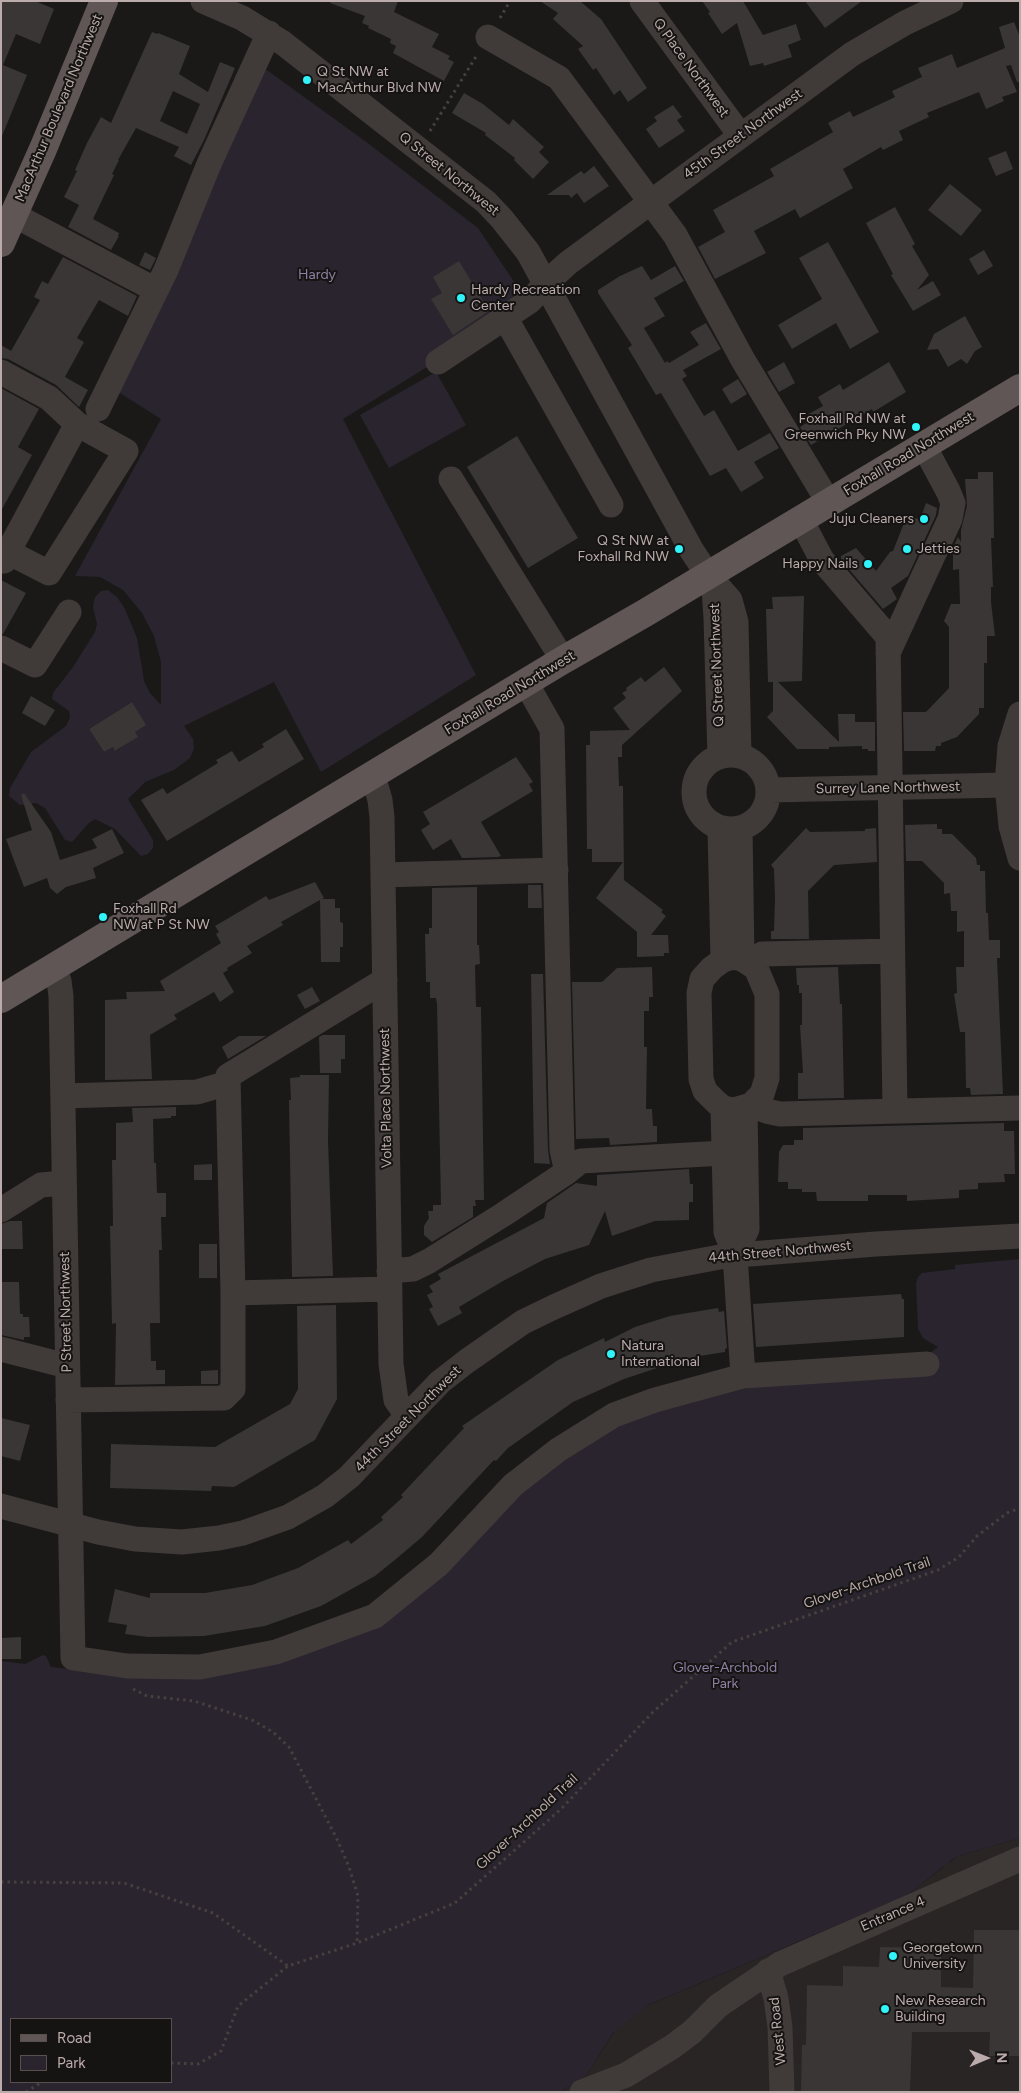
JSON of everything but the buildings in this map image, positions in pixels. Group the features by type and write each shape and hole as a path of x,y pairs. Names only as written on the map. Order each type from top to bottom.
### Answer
{"main road":[{"name":"MacArthur Boulevard Northwest","path":"1,242 104,1"},
{"name":"Foxhall Road Northwest","path":"1,999 563,660 1020,388"}],"street":[{"name":"Q Street Northwest","path":"203,1 242,18 269,33 486,202 528,252 692,551 708,575 714,589 729,757"},
{"name":"Q Place Northwest","path":"642,1 740,135"},
{"name":"45th Street Northwest","path":"438,362 530,301 568,263 852,54 938,4"},
{"path":"98,410 156,290 269,33"},
{"path":"488,36 559,78 676,235 743,360 829,503"},
{"path":"14,215 156,290"},
{"path":"506,318 611,505"},
{"path":"1,372 49,398 77,424 126,451 49,573 5,556 77,424"},
{"path":"888,653 950,519 952,503 948,491 924,446"},
{"path":"451,479 563,660"},
{"path":"801,520 822,560 888,637 896,1110"},
{"path":"1,648 35,665 70,612"},
{"path":"526,683 552,729 562,1150 567,1172"},
{"path":"1020,714 1010,746 1007,785 1011,826 1020,858"},
{"path":"729,757 746,757 762,770 769,790 764,812 753,823 730,828 710,824 697,810 693,793 697,775 709,761 729,757"},
{"name":"Volta Place Northwest","path":"372,776 382,808 391,1364 396,1400 407,1416"},
{"name":"Surrey Lane Northwest","path":"769,790 1007,785"},
{"path":"730,828 738,961"},
{"path":"383,875 556,870"},
{"path":"892,951 762,954 712,968 702,979 699,993 701,1079 705,1091 740,1107 780,1114 1020,1108"},
{"path":"738,961 756,968 766,994 767,1078 762,1094 740,1107 724,1153 726,1232 735,1255 743,1376 927,1364"},
{"name":"P Street Northwest","path":"54,968 59,980 61,996 73,1658 127,1666 200,1667 276,1652 375,1616 439,1564 513,1485 558,1450 614,1415 654,1400 743,1376"},
{"path":"68,1400 224,1398 233,1389 233,1293 228,1076 385,980"},
{"path":"63,1096 196,1092 228,1083"},
{"path":"735,1255 747,1229 740,1107"},
{"path":"233,1293 390,1280 429,1261 504,1214 581,1162 724,1153"},
{"path":"1,1210 40,1186 64,1183"},
{"name":"44th Street Northwest","path":"1,1506 117,1536 164,1542 207,1540 254,1530 299,1511 334,1490 364,1463 440,1382 480,1350 509,1331 554,1307 601,1286 651,1270 702,1259 735,1255 868,1244 1020,1236"},
{"path":"1,1349 67,1366"},
{"name":"Entrance 4","path":"582,2092 626,2075 672,2047 692,2032 718,2006 768,1970 1020,1859"},
{"name":"West Road","path":"768,1970 776,1998 780,2027 782,2092"}],"path":[{"path":"426,136 510,1"},
{"name":"Glover-Archbold Trail","path":"288,1966 357,1943 455,1904 561,1809 653,1712 732,1642 938,1570 958,1557 978,1536 1007,1513 1020,1508"},
{"path":"127,1682 139,1693 147,1696 194,1701 252,1720 273,1732 289,1747 336,1837 349,1867 358,1896 357,1943"},
{"path":"1,1882 124,1883 213,1913 288,1966 238,2006 221,2051 198,2064 172,2063"},
{"path":"26,2092 40,2083"}],"shaded area":[{"name":"Georgetown University","path":"1020,1838 1020,2092 560,2092 586,2076 625,2015 906,1896 958,1856"}],"green space":[{"name":"Hardy","path":"264,68 365,141 478,228 529,304 343,419 476,675 321,772 274,682 184,726 193,739 194,749 190,758 174,770 145,782 128,799 153,840 153,848 148,854 141,856 115,829 95,819 72,842 65,840 45,808 36,803 20,805 9,796 10,788 31,752 66,726 70,718 69,711 52,699 53,693 73,667 95,632 97,624 93,607 95,597 101,591 108,590 117,597 125,609 137,638 144,681 150,693 161,705 161,662 154,636 142,613 123,590 100,577 75,576 161,419 112,388","holes":["132,702 137,737 116,751 113,747 104,752 89,729"]},
{"path":"436,372 466,425 389,468 360,415"},
{"name":"Glover-Archbold Park","path":"1020,1259 1020,1838 958,1856 906,1896 648,2005 613,2033 586,2076 560,2092 1,2092 1,1661 25,1664 43,1655 46,1656 51,1667 107,1673 380,1620 546,1467 595,1433 661,1404 774,1383 894,1379 938,1347 923,1338 918,1329 916,1283 918,1277 922,1273 955,1269 955,1265"}],"place":[{"name":"Q St NW at MacArthur Blvd NW","path":"307,80"},
{"name":"Hardy Recreation Center","path":"461,298"},
{"name":"Foxhall Rd NW at Greenwich Pky NW","path":"916,427"},
{"name":"Juju Cleaners","path":"924,519"},
{"name":"Q St NW at Foxhall Rd NW","path":"679,549"},
{"name":"Jetties","path":"907,549"},
{"name":"Happy Nails","path":"868,564"},
{"name":"Foxhall Rd NW at P St NW","path":"103,917"},
{"name":"Natura International","path":"611,1354"},
{"name":"Georgetown University","path":"893,1956"},
{"name":"New Research Building","path":"885,2009"}]}
